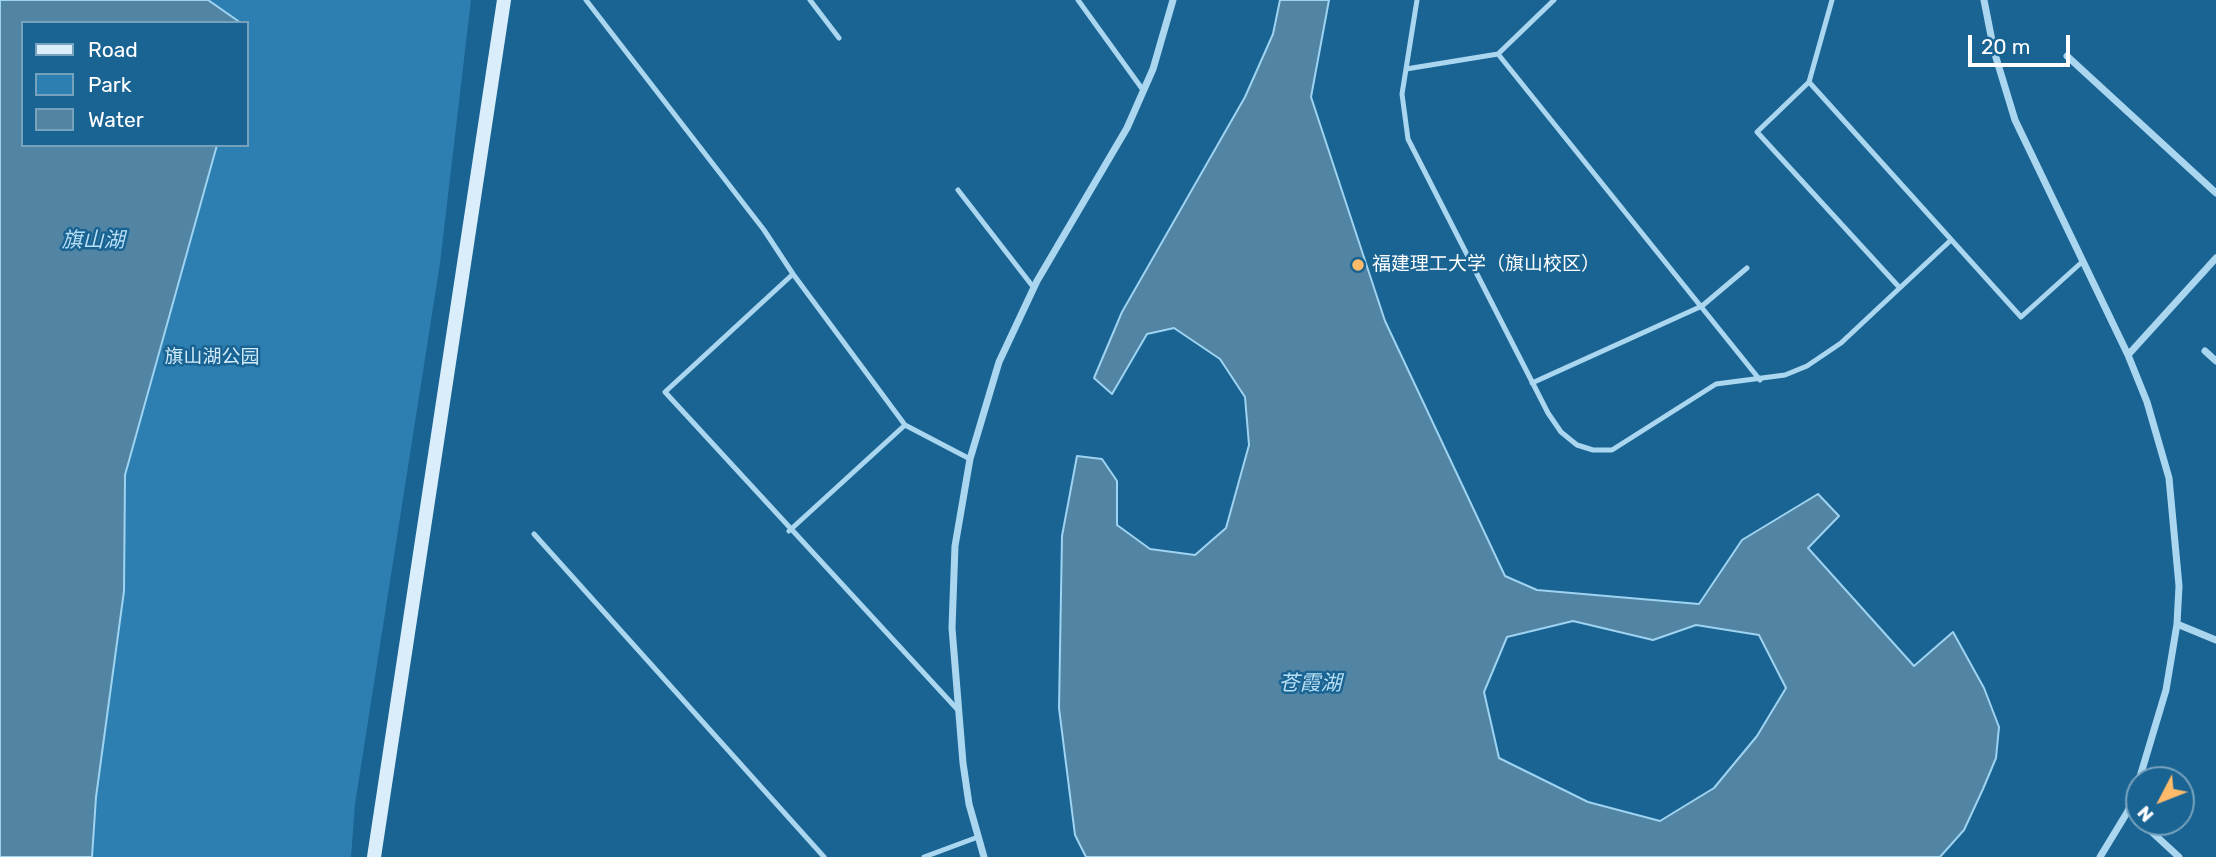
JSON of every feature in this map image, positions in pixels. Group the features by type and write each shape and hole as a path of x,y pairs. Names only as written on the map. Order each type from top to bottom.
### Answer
{"street":[{"path":"374,857 504,0"},
{"path":"984,857 969,804 957,709 952,628 955,546 970,459 999,362 1034,288 1108,162 1143,90 1174,0"},
{"path":"1984,0 1994,51 2015,120 2128,355 2147,402 2169,478 2178,574 2177,624 2166,690 2143,766"},
{"path":"2067,56 2216,193"},
{"path":"2128,355 2216,258"},
{"path":"2205,351 2216,361"},
{"path":"2177,624 2216,640"},
{"path":"2100,857 2125,816"},
{"path":"2156,836 2179,857"}],"lane":[{"path":"586,0 764,230 793,274 905,425 970,459"},
{"path":"810,0 839,38"},
{"path":"1078,0 1143,90"},
{"path":"1418,0 1402,105 1408,139 1532,383 1561,432 1577,444 1593,450 1612,450 1716,384 1785,375 1826,355 1951,240"},
{"path":"1406,69 1498,54 1554,0"},
{"path":"1832,0 1809,82 1757,132 1899,288"},
{"path":"1498,54 1760,380"},
{"path":"1809,82 2021,317 2082,262"},
{"path":"958,190 1034,288"},
{"path":"1532,383 1702,306 1747,268"},
{"path":"793,274 665,392 789,531 957,709"},
{"path":"789,531 905,425"},
{"path":"534,534 824,857"},
{"path":"924,857 978,837"}],"green space":[{"name":"旗山湖公园","path":"0,0 471,0 440,263 355,804 351,857 0,857"}],"water":[{"name":"旗山湖","path":"0,0 208,0 238,21 21,21 21,147 216,147 125,475 124,591 96,797 92,857 0,857"},
{"name":"苍霞湖","path":"1280,0 1329,0 1311,97 1385,321 1505,576 1537,590 1699,604 1742,540 1818,494 1839,516 1808,548 1914,666 1953,632 1984,688 1999,727 1996,758 1983,789 1964,830 1940,857 1086,857 1075,835 1059,708 1062,536 1077,456 1102,459 1117,481 1117,525 1150,549 1195,555 1226,528 1249,445 1245,397 1220,359 1174,328 1147,334 1112,394 1094,378 1122,312 1245,97 1273,34","holes":["1573,621 1653,640 1696,625 1759,635 1786,688 1757,736 1714,788 1660,821 1588,802 1499,758 1484,692 1507,637"]}],"place":[{"name":"福建理工大学（旗山校区）","path":"1358,265"}]}
